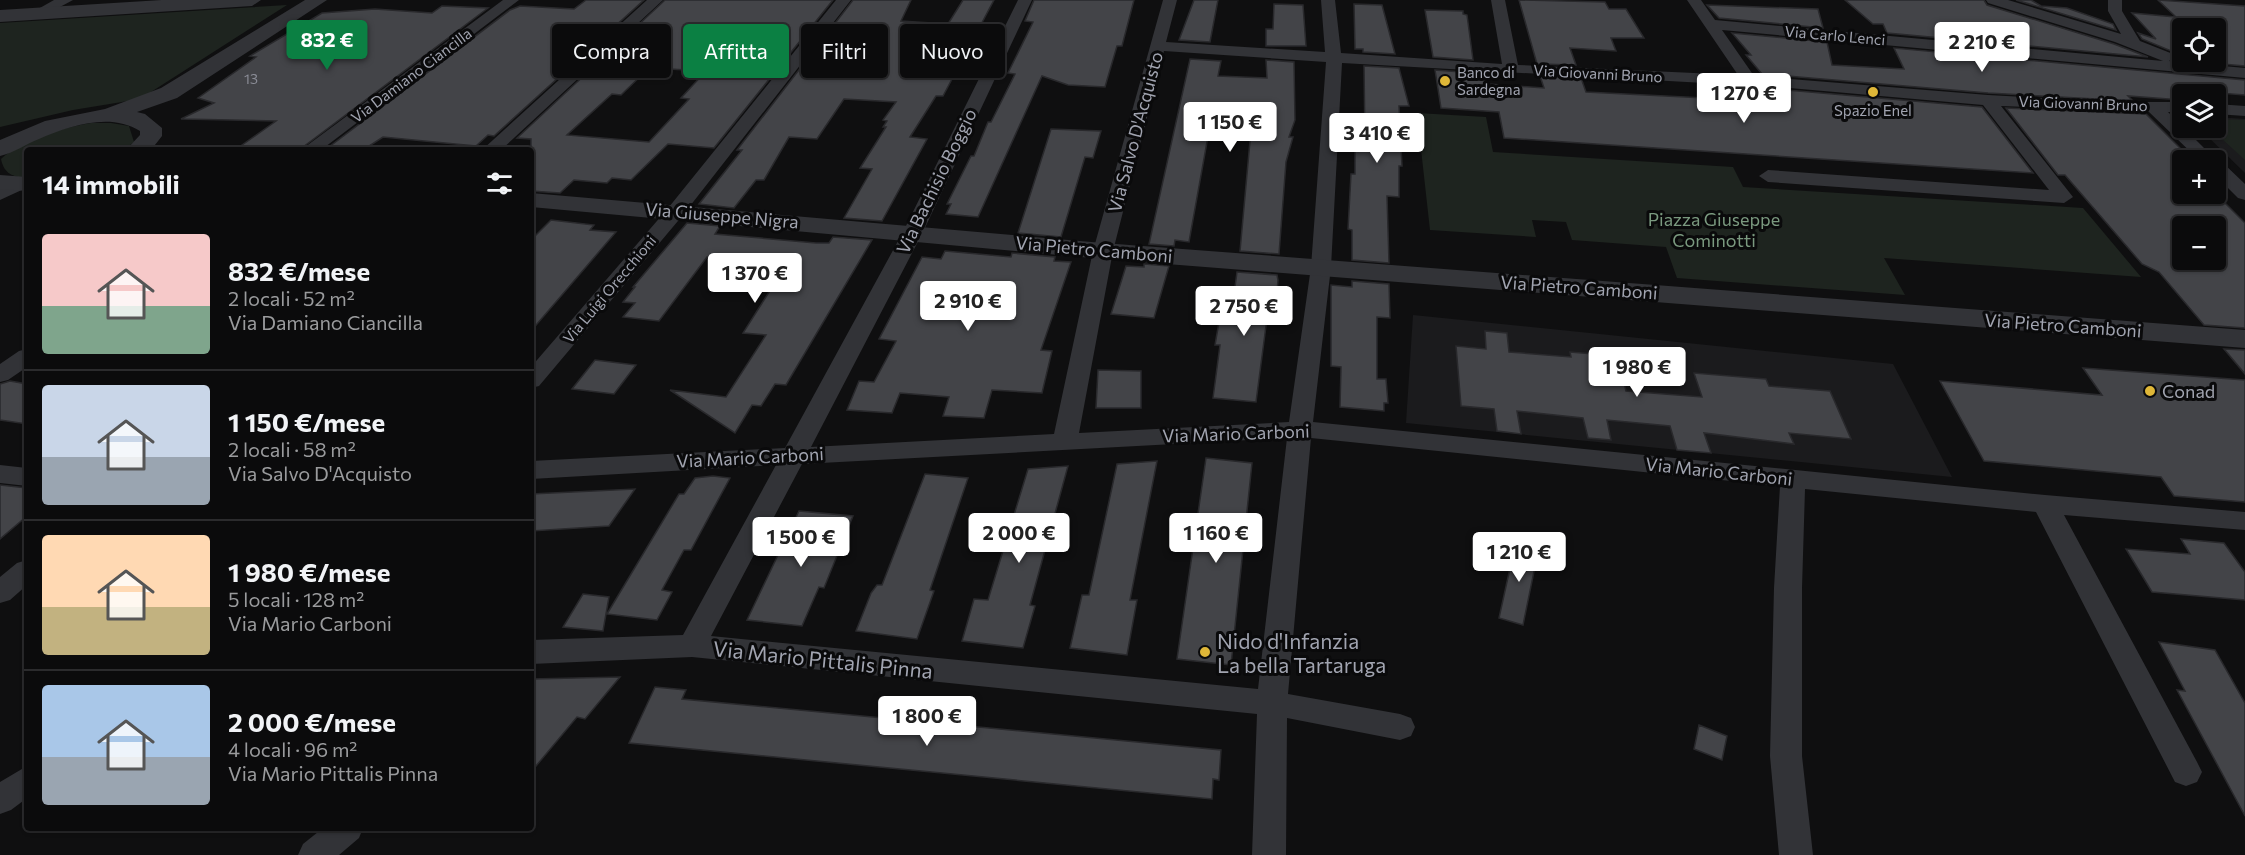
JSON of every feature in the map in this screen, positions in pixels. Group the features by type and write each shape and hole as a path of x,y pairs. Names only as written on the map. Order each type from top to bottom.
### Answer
{"street":[{"path":"38,14 66,0"},
{"path":"0,16 252,0"},
{"path":"106,116 169,93 318,0"},
{"name":"Via Damiano Ciancilla","path":"314,147 512,0"},
{"path":"494,147 656,0"},
{"name":"Via Luigi Orecchioni","path":"534,377 675,211 844,0"},
{"name":"Via Bachisio Boggio","path":"692,646 913,232 1025,0"},
{"name":"Via Salvo D'Acquisto","path":"1065,440 1103,250 1170,0"},
{"path":"1269,855 1272,703 1300,429 1321,267 1334,59 1328,0"},
{"path":"1498,0 1511,69"},
{"path":"1694,0 1749,80"},
{"path":"1993,0 2172,60"},
{"path":"2115,0 2115,11 2136,47"},
{"name":"Via Carlo Lenci","path":"1711,24 2172,67"},
{"name":"Via Giovanni Bruno","path":"1157,46 1334,59 1749,80 1988,100 2115,107 2172,106"},
{"name":"Via Carlo Lenci","path":"2226,71 2245,73"},
{"path":"144,122 169,93"},
{"path":"1768,176 2064,197 1988,100"},
{"path":"2151,105 2198,150"},
{"path":"2226,110 2245,111"},
{"path":"0,149 35,131 67,122 106,116 129,117 144,122 151,128 144,147"},
{"path":"0,133 35,131"},
{"path":"2226,176 2245,194"},
{"name":"Via Giuseppe Nigra","path":"534,200 913,232"},
{"name":"Via Pietro Camboni","path":"913,232 1103,250 2245,339"},
{"path":"0,375 24,358"},
{"name":"Via Mario Carboni","path":"534,470 795,454 1300,429 2045,504 2245,521"},
{"path":"0,474 24,477"},
{"path":"1794,478 1788,588 1786,756 1796,855"},
{"path":"2045,504 2186,772"},
{"path":"0,593 24,573"},
{"name":"Via Mario Pittalis Pinna","path":"534,652 692,646 1272,703 1400,727"},
{"path":"0,801 24,782"},
{"path":"315,855 343,831"}],"shaded area":[{"path":"2226,118 2245,119 2245,173 2226,154 2226,150 2221,150 2209,138 2226,138"},
{"path":"1413,315 1893,364 1952,477 1406,423"}],"green space":[{"path":"287,5 140,99 73,110 0,127 0,23"},
{"name":"Piazza Giuseppe Cominotti","path":"1417,113 1486,117 1493,152 1733,167 1743,187 2083,208 2141,277 1884,258 1905,295 1677,278 1666,247 1572,240 1566,222 1532,220 1536,237 1430,230"},
{"path":"2226,119 2245,120 2245,160 2221,138 2226,138"},
{"path":"91,123 129,126 134,142 128,147 24,147 24,178 13,176 4,168 1,159 10,152 31,140"}],"building":[{"path":"586,0 644,0 618,24 552,24 552,78 558,78 494,136 488,135 476,146 383,137 368,147 329,147 510,10 520,6 574,9"},
{"path":"665,0 833,0 814,24 801,24 801,40 789,55 789,24 683,24 683,70 671,69 671,24 639,24"},
{"path":"853,0 911,0 901,21 948,24 900,24 900,78 953,78 943,96 936,96 910,137 927,139 882,221 844,218 872,169 860,168 886,127 883,127 887,121 883,120 896,102 844,99 817,139 789,137 764,180 756,180 734,208 699,204 742,150 737,150 801,67 801,78 888,78 888,24 834,24"},
{"path":"963,0 994,0 981,24 948,24"},
{"path":"1034,0 1134,0 1122,46 1117,46 1105,87 1068,85 1042,76 978,217 946,214 951,204 947,204 1015,74 1008,73 1033,22 1025,21"},
{"path":"1194,0 1218,0 1210,42 1179,40"},
{"path":"1519,0 1605,2 1609,9 1626,9 1644,38 1611,38 1616,51 1570,48 1576,65 1537,64"},
{"path":"1845,0 1984,0 1987,5 2114,44 2148,57 1887,33 1883,24 1873,24"},
{"path":"2016,0 2031,0 2041,6 2067,8 2113,24 2116,30"},
{"path":"2158,0 2245,6 2245,66 2226,64 2226,18 2172,18 2172,51 2142,39 2138,33 2156,39 2132,13 2176,17"},
{"path":"1274,4 1303,5 1306,46 1266,46 1266,29 1273,29"},
{"path":"1354,4 1382,5 1395,54 1363,52 1363,49 1355,49"},
{"path":"1707,5 1818,9 1823,28 1719,18"},
{"path":"442,6 488,8 303,147 239,147 276,121 181,119 214,103 198,98 256,57 250,56 322,13 375,9 432,13"},
{"path":"1425,10 1463,11 1463,14 1467,15 1473,60 1433,57"},
{"path":"1732,33 1827,42 1832,65 1904,69 1894,48 2245,80 2245,95 2226,93 2226,84 2172,84 2172,99 2128,96 2132,100 2115,100 1988,93 1762,74 1746,55 1751,55"},
{"path":"1190,59 1221,61 1218,76 1267,78 1266,60 1294,62 1295,120 1289,137 1293,137 1286,162 1279,254 1240,251 1250,141 1262,105 1214,103 1189,242 1175,240 1174,246 1149,244"},
{"path":"1364,66 1399,68 1409,106 1399,106 1402,166 1399,166 1399,197 1387,196 1389,263 1352,260 1352,230 1348,229 1351,174 1355,174 1355,140 1365,141"},
{"path":"1435,70 1475,73 1476,78 1483,79 1488,84 1544,88 1540,76 1581,78 1586,92 1784,102 1774,89 1982,107 2033,173 1504,138 1499,112 1441,108"},
{"path":"581,78 639,78 621,95 612,94 567,135 649,142 689,99 681,98 700,78 770,78 714,148 668,144 631,180 612,178 607,183 574,180 560,193 534,191 534,147 531,147 531,139 517,138"},
{"path":"2006,108 2146,114 2182,150 2172,150 2172,204 2226,204 2245,223 2245,328 2204,325 2159,272 2142,264 2065,175 2058,175"},
{"path":"1051,129 1101,131 1093,158 1085,157 1061,237 1018,233"},
{"path":"551,220 594,225 590,230 616,232 534,328 534,237"},
{"path":"687,223 720,226 715,234 816,243 829,243 833,237 872,240 786,385 775,384 761,406 752,405 735,433 670,390 726,397 766,335 743,333 771,289 765,289 781,264 707,257 659,321 623,317 635,303 623,302 635,287 633,287"},
{"path":"945,251 1011,257 1012,253 1055,257 1054,261 1071,262 1041,350 1052,351 1042,393 992,390 984,418 943,416 949,397 900,393 892,413 847,410 859,381 874,382 896,341 879,339 922,257 941,259"},
{"path":"1144,264 1169,266 1154,318 1111,314 1126,266 1144,267"},
{"path":"1237,272 1277,275 1278,280 1276,304 1269,303 1256,402 1213,398 1220,345 1215,345 1220,316 1231,317"},
{"path":"1352,281 1389,284 1390,318 1377,317 1377,379 1386,379 1388,403 1384,403 1384,411 1340,407 1341,367 1331,366 1331,285 1352,287"},
{"path":"1485,331 1507,333 1509,352 1571,357 1570,352 1618,356 1626,391 1702,397 1694,373 1766,379 1769,386 1830,391 1851,439 1789,433 1794,444 1704,433 1711,453 1677,450 1670,426 1607,420 1611,440 1588,438 1583,418 1517,411 1521,434 1497,431 1494,409 1461,406 1456,346 1486,349"},
{"path":"2224,349 2245,350 2245,374"},
{"path":"595,360 636,365 614,394 572,389"},
{"path":"2083,368 2245,380 2245,502 2174,496 2161,477 1984,461 1940,381 2102,395"},
{"path":"1098,370 1141,371 1141,408 1096,408"},
{"path":"10,381 24,383 24,424 0,420 0,384"},
{"path":"1206,458 1252,463 1231,665 1177,659"},
{"path":"1157,461 1130,600 1137,600 1127,655 1070,648 1082,595 1089,595 1117,464"},
{"path":"1068,466 1030,605 1035,606 1023,648 962,641 974,599 988,600 1028,469"},
{"path":"925,474 968,478 930,590 934,591 917,639 856,631 871,593 877,585 882,585"},
{"path":"713,476 730,478 691,550 684,550 662,590 672,592 657,620 607,614 679,494 684,494 695,478"},
{"path":"0,485 24,488 24,519 0,539"},
{"path":"635,489 609,526 534,531 534,494"},
{"path":"799,511 853,516 824,588 819,587 802,626 747,620"},
{"path":"2181,539 2224,543 2245,572 2245,600 2152,592 2126,549 2190,554"},
{"path":"1516,541 1539,547 1523,625 1499,618"},
{"path":"583,594 609,597 603,631 563,627"},
{"path":"2159,642 2215,650 2245,703 2245,816 2177,690 2185,691"},
{"path":"620,677 585,719 577,717 534,768 534,679"},
{"path":"655,687 686,690 682,699 1221,750 1219,780 1213,779 1212,799 629,743"},
{"path":"1699,725 1727,736 1722,760 1694,749"}],"place":[{"name":"Banco di Sardegna","path":"1445,81"},
{"name":"Spazio Enel","path":"1873,92"},
{"name":"Conad","path":"2150,391"},
{"name":"Nido d'Infanzia La bella Tartaruga","path":"1205,652"}]}
